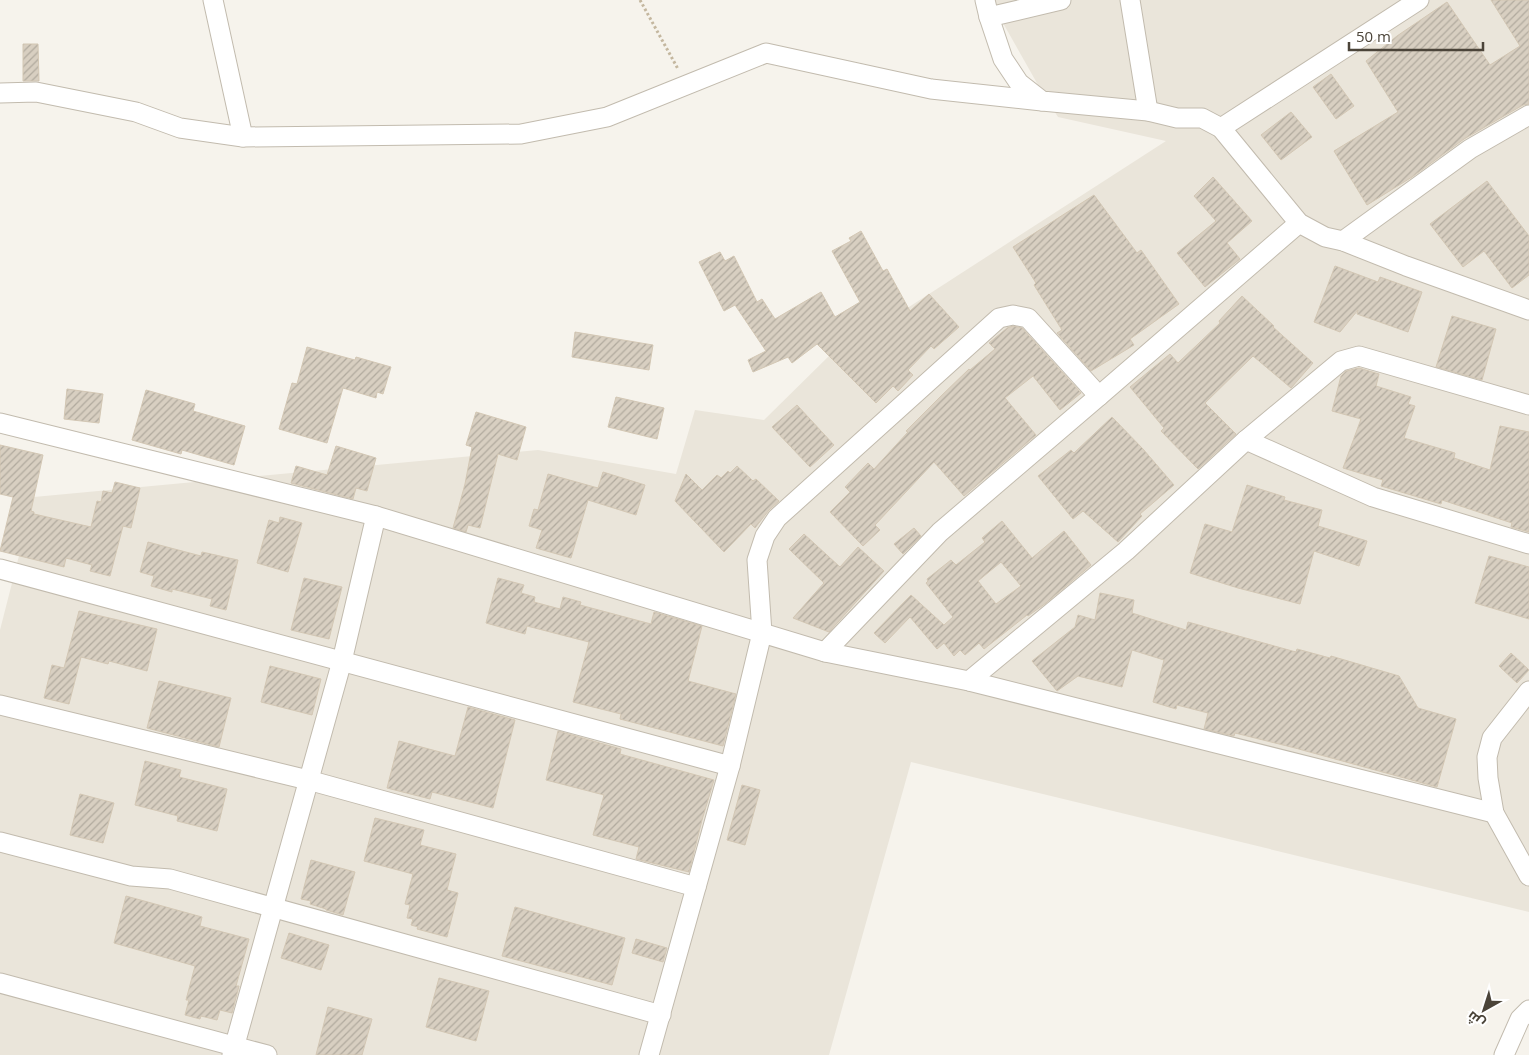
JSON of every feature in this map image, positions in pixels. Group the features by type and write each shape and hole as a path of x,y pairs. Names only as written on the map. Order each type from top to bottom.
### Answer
{"street":[{"path":"213,0 243,137"},
{"path":"1042,102 1018,83 1003,59 987,9 1061,0"},
{"path":"1130,0 1148,112"},
{"path":"1221,128 1419,0"},
{"path":"0,93 36,92 136,112 180,128 243,137 521,134 607,117 766,53 931,89 1148,112 1177,118 1202,118 1221,128 1299,223 1325,237 1344,241 1406,266 1522,308 1529,292"},
{"path":"1344,241 1470,149 1529,115"},
{"path":"825,652 940,532 1299,223"},
{"path":"649,1055 730,766 762,633 757,560 765,536 777,518 999,318 1013,315 1028,318 1099,396"},
{"path":"969,681 1126,551 1246,440 1341,361 1359,356 1529,405"},
{"path":"0,423 376,516 825,652 969,681 1494,813"},
{"path":"1246,440 1373,497 1529,544"},
{"path":"233,1051 342,661 376,516"},
{"path":"0,569 730,766"},
{"path":"1529,691 1492,738 1487,757 1488,778 1494,813 1529,876"},
{"path":"0,705 308,780 696,887"},
{"path":"0,842 131,876 170,879 661,1015"},
{"path":"0,983 233,1051 267,1055"},
{"path":"1504,1055 1520,1019 1529,1010"}],"path":[{"path":"640,0 687,85"}],"shaded area":[{"path":"995,0 1529,0 1529,912 911,762 829,1055 0,1055 0,630 34,497 538,450 676,474 695,410 764,420 834,351 864,336 1166,141 1058,117 1003,23"}],"building":[{"path":"1491,0 1529,0 1529,104 1523,105 1464,139 1412,177 1367,205 1334,151 1398,112 1366,61 1397,36 1447,2 1490,65 1520,46"},
{"path":"23,44 38,44 39,81 23,81"},
{"path":"1331,74 1354,106 1336,119 1313,87"},
{"path":"1291,112 1312,137 1281,160 1261,135"},
{"path":"1213,177 1252,221 1227,243 1240,259 1205,287 1177,253 1216,221 1194,196"},
{"path":"1487,181 1529,236 1529,275 1512,288 1484,251 1463,267 1430,224"},
{"path":"1094,195 1137,253 1141,250 1179,304 1130,339 1134,345 1091,371 1057,333 1062,330 1034,285 1036,283 1013,247"},
{"path":"861,231 883,271 887,269 910,311 929,294 959,327 934,349 931,346 908,370 913,375 898,391 893,386 876,403 817,344 792,363 788,357 753,372 748,360 766,351 735,305 724,311 699,262 720,252 725,261 734,256 757,302 762,299 775,319 821,292 835,317 860,302 832,251 851,241 849,238"},
{"path":"1335,266 1378,282 1380,277 1422,292 1408,332 1357,314 1358,310 1340,332 1314,322"},
{"path":"1242,296 1313,363 1291,388 1253,356 1205,403 1236,434 1198,469 1161,431 1164,428 1130,387 1170,354 1178,363 1220,323 1219,321"},
{"path":"1452,316 1496,329 1482,380 1436,367"},
{"path":"1013,326 1022,328 1081,393 1060,410 1033,376 1005,398 1036,435 964,496 934,462 875,525 880,530 863,546 830,512 850,492 845,487 868,463 874,469 908,432 906,431 940,397 969,369 995,349 989,343 1007,328"},
{"path":"575,332 653,345 649,370 572,357"},
{"path":"307,347 355,360 356,357 391,367 383,394 377,392 376,398 343,388 327,443 279,429 292,383 297,384"},
{"path":"1359,368 1379,374 1376,386 1411,397 1408,404 1415,406 1404,438 1455,453 1454,458 1490,470 1500,426 1529,432 1529,532 1511,527 1512,523 1442,500 1441,504 1381,486 1383,480 1343,468 1361,419 1332,411 1341,376 1346,371"},
{"path":"67,389 103,394 99,423 64,419"},
{"path":"146,390 195,404 193,411 245,426 234,465 182,450 181,454 132,440"},
{"path":"616,397 664,408 657,439 608,427"},
{"path":"797,405 834,445 810,467 772,427"},
{"path":"476,412 526,427 517,460 498,454 480,528 468,525 466,532 453,528 465,484 472,447 466,445"},
{"path":"1112,417 1174,485 1140,514 1142,516 1118,542 1083,511 1073,519 1038,476 1071,450 1074,453"},
{"path":"0,445 43,455 31,511 34,514 91,527 97,501 101,502 103,491 112,493 115,482 140,488 131,528 123,526 110,576 90,571 92,565 66,558 64,567 0,551 13,497 0,494"},
{"path":"336,446 376,458 367,491 356,488 353,499 291,483 296,466 327,475"},
{"path":"737,466 753,481 756,479 779,501 755,528 751,524 724,552 675,501 686,474 702,490 717,475 721,478"},
{"path":"603,472 645,485 636,515 588,500 571,558 536,548 542,530 529,526 534,509 538,510 548,474 598,488"},
{"path":"1247,485 1285,497 1284,500 1322,510 1318,526 1367,541 1359,566 1314,551 1300,604 1190,573 1205,524 1232,532"},
{"path":"280,517 302,523 288,572 257,563 269,520 279,523"},
{"path":"1002,521 1032,558 1064,531 1091,565 1046,603 1027,615 984,649 979,643 965,655 960,650 954,656 944,643 937,649 910,617 885,643 874,633 911,595 944,625 953,617 926,583 927,579 951,560 956,565 985,542 982,538","holes":["1001,562 1021,586 996,604 978,581"]},
{"path":"914,528 921,536 903,554 894,544"},
{"path":"804,534 840,567 858,547 884,571 829,632 793,618 824,583 789,549"},
{"path":"148,542 201,556 202,552 238,560 226,610 210,606 212,599 151,586 154,576 140,572"},
{"path":"1489,556 1529,567 1529,619 1475,603"},
{"path":"304,578 342,587 329,639 291,630"},
{"path":"498,578 524,585 521,593 535,597 534,602 560,609 563,597 581,602 580,605 651,624 654,612 702,626 688,681 736,694 723,746 620,719 621,714 573,702 589,642 527,626 525,634 486,623"},
{"path":"1100,593 1134,600 1132,613 1186,630 1188,622 1296,652 1297,649 1330,658 1331,656 1399,676 1418,708 1456,719 1437,787 1235,733 1234,736 1204,729 1208,713 1177,705 1176,709 1153,702 1164,660 1132,650 1122,687 1078,676 1057,691 1032,661 1075,627 1078,615 1095,620"},
{"path":"79,611 157,629 147,671 109,661 108,664 81,657 69,704 44,698 52,665 64,668"},
{"path":"1511,653 1529,670 1517,683 1499,666"},
{"path":"270,666 321,679 312,715 261,702"},
{"path":"159,681 231,698 219,747 147,728"},
{"path":"468,707 515,720 493,808 432,792 430,799 387,788 399,741 455,756"},
{"path":"558,731 621,749 620,754 714,780 689,872 636,859 639,847 593,835 604,795 546,780"},
{"path":"145,761 181,770 179,777 227,789 217,831 177,821 178,816 135,805"},
{"path":"742,785 760,790 745,845 727,840"},
{"path":"80,794 114,803 103,843 70,835"},
{"path":"375,818 424,830 420,845 456,854 447,890 458,893 447,937 417,929 418,927 411,925 413,919 407,918 410,905 405,904 413,874 364,861"},
{"path":"311,860 355,872 343,915 310,904 311,901 301,899"},
{"path":"126,896 202,917 200,926 249,939 236,986 239,986 232,1013 220,1010 217,1020 201,1016 200,1019 185,1015 189,1000 186,1000 195,966 114,943"},
{"path":"515,907 625,938 612,985 502,956"},
{"path":"289,933 329,945 321,970 281,958"},
{"path":"636,939 667,948 663,962 632,953"},
{"path":"439,978 489,991 476,1041 426,1027"},
{"path":"328,1007 372,1019 362,1055 316,1055"}]}
